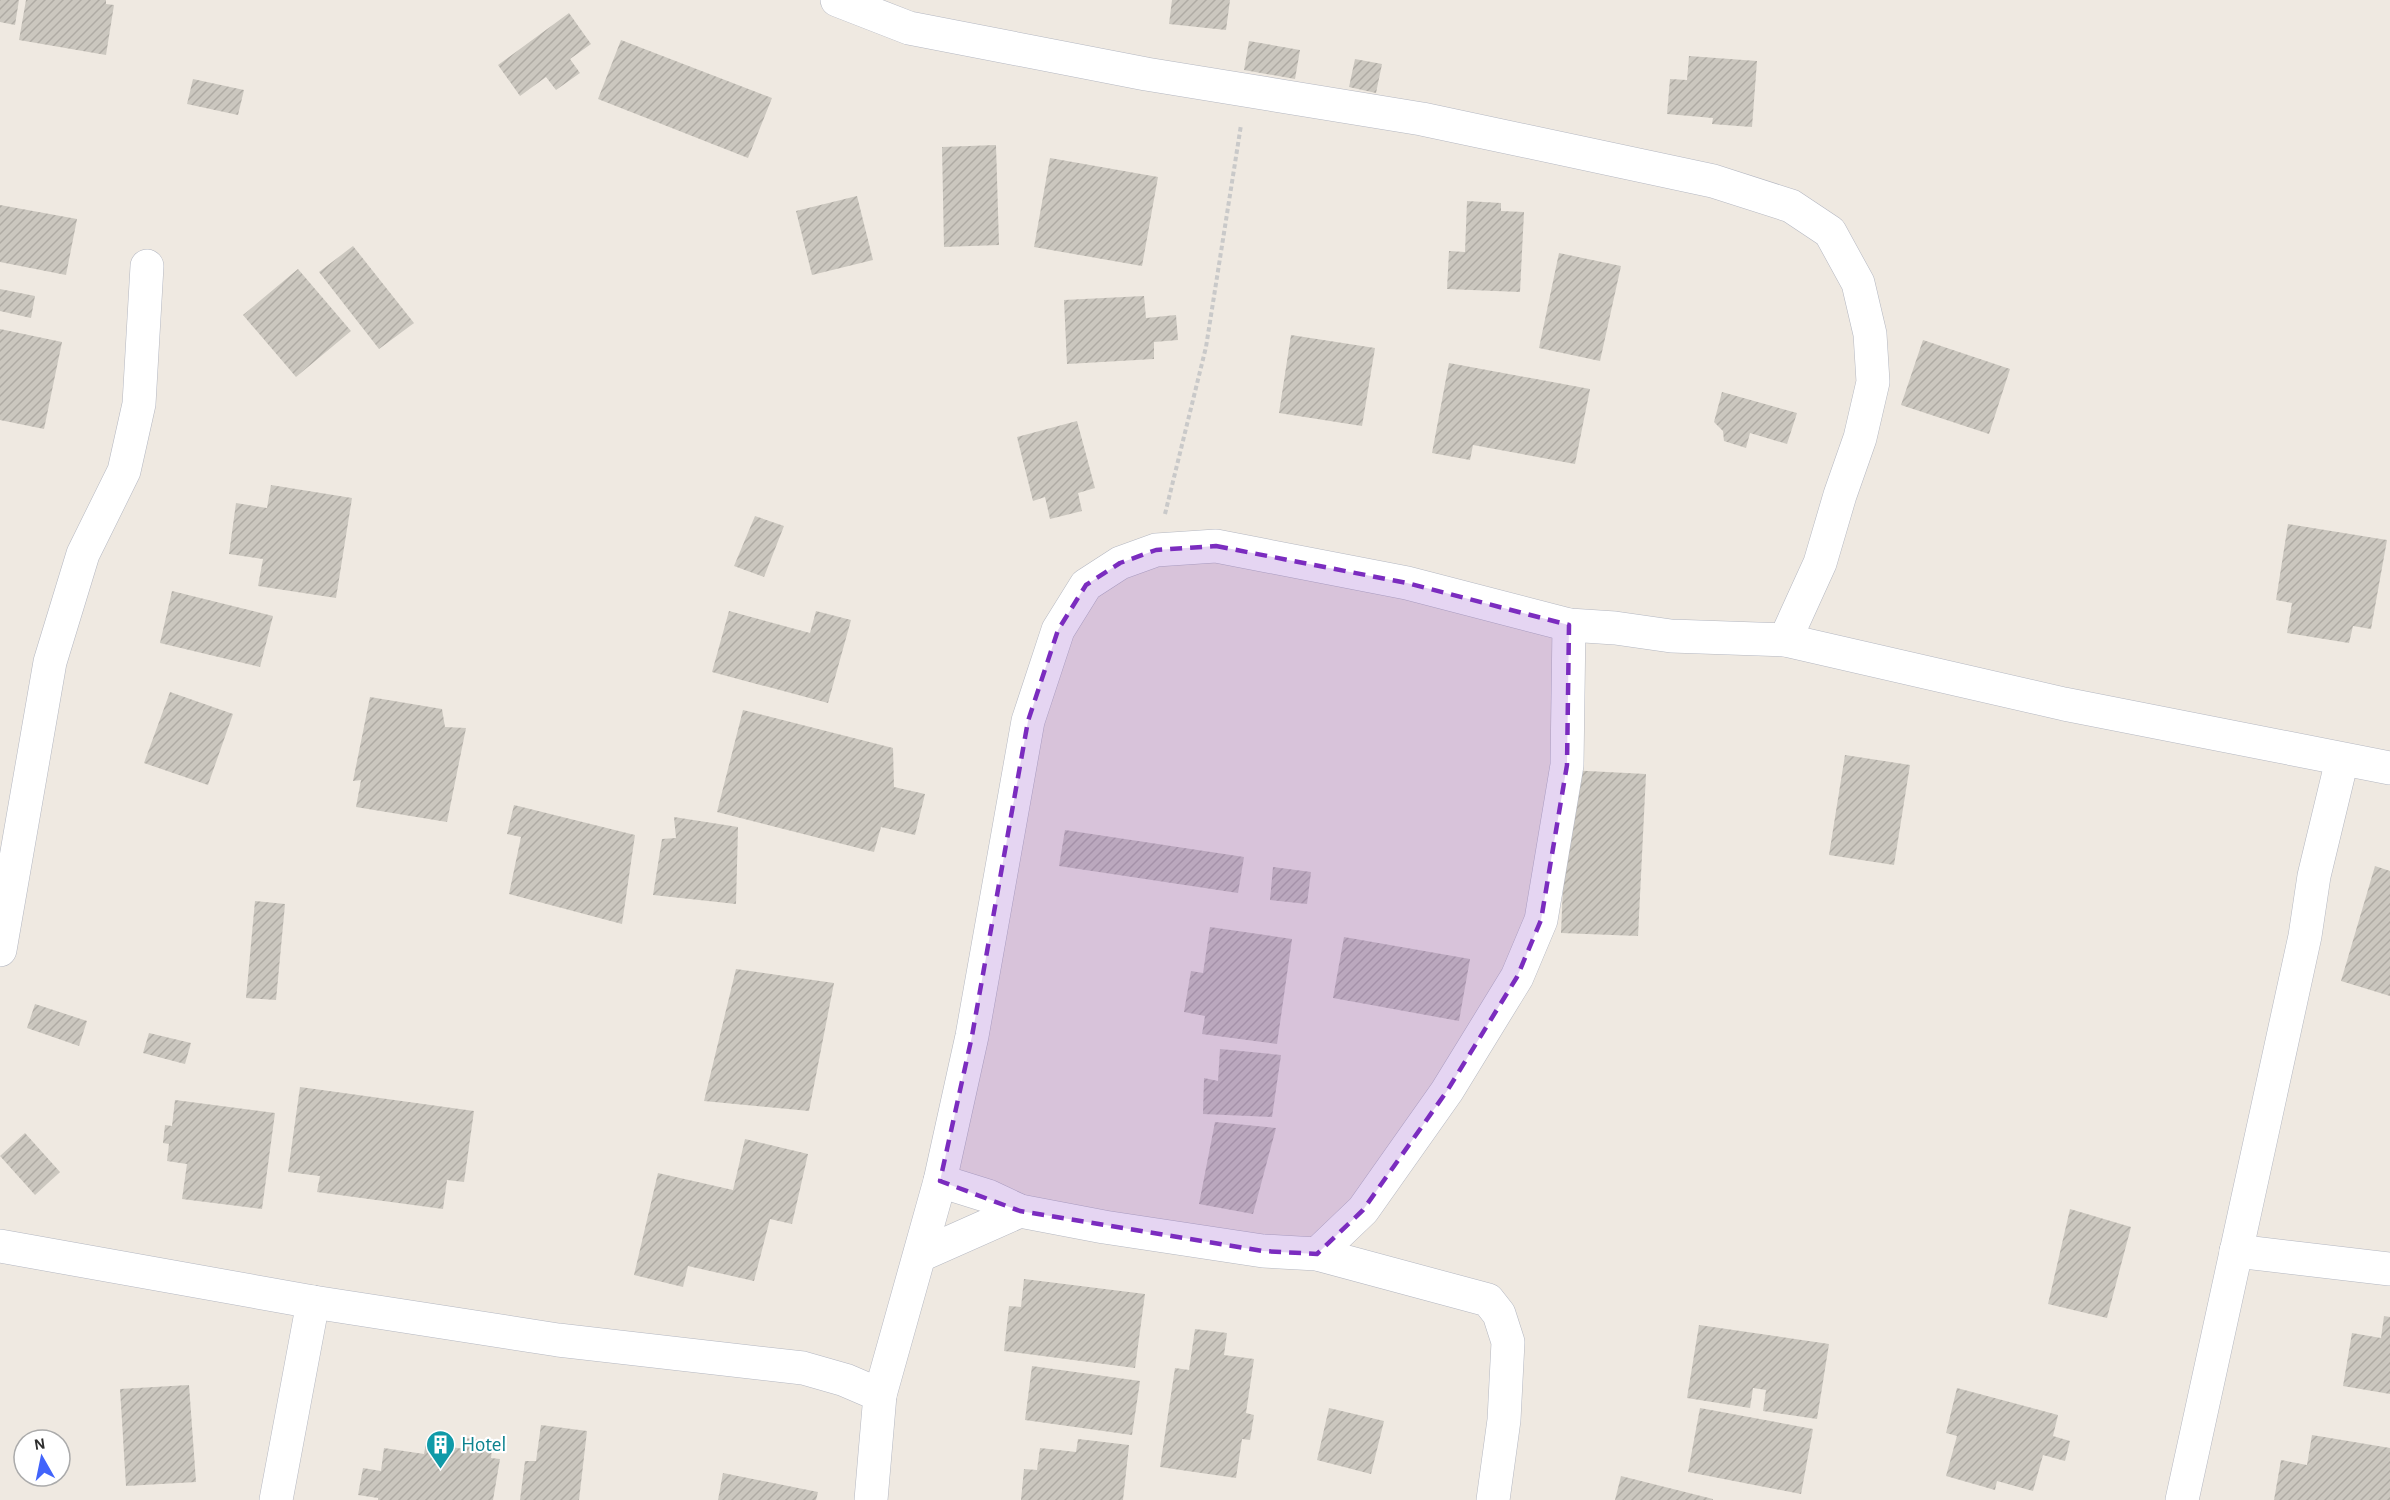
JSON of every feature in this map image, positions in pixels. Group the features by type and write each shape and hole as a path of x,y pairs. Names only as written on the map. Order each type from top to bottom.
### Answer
{"street":[{"path":"837,0 909,28 1146,74 1422,118 1713,181 1791,206 1830,232 1858,283 1870,334 1873,382 1860,438 1820,563 1785,640"},
{"path":"0,950 50,662 83,554 124,471 139,404 147,266"},
{"path":"871,1500 880,1395 940,1181 972,1036 1028,721 1058,630 1086,585 1120,563 1156,550 1216,546 1407,582 1569,625 1615,628 1671,636 1785,640 2064,704 2390,768"},
{"path":"1317,1254 1363,1210 1447,1091 1517,976 1541,920 1567,765 1569,625"},
{"path":"2182,1500 2305,936 2314,876 2342,760"},
{"path":"940,1181 987,1196 1020,1211 1104,1227 1263,1251 1317,1254 1488,1300 1499,1314 1508,1342 1504,1420 1493,1500"},
{"path":"921,1255 1020,1211"},
{"path":"0,1246 313,1302 558,1340 804,1368 845,1380 880,1395"},
{"path":"2236,1251 2390,1269"},
{"path":"276,1500 313,1302"}],"path":[{"path":"1156,550 1206,347 1247,90"}],"highlighted area":[{"path":"1216,546 1407,583 1569,625 1567,765 1541,920 1517,977 1447,1091 1363,1210 1317,1254 1263,1251 1020,1211 940,1181 972,1036 1028,721 1058,630 1086,585 1120,563 1156,550"}],"building":[{"path":"0,0 19,0 15,25 0,22"},
{"path":"26,0 106,0 106,4 114,5 106,55 19,40"},
{"path":"1172,0 1230,0 1226,30 1169,24"},
{"path":"569,13 591,44 570,59 580,73 556,90 546,77 520,96 498,65"},
{"path":"621,40 772,98 748,158 598,99"},
{"path":"1249,41 1300,50 1295,79 1244,70"},
{"path":"1689,56 1757,61 1752,127 1712,124 1713,118 1667,114 1670,79 1687,80"},
{"path":"1355,59 1382,64 1376,93 1349,87"},
{"path":"193,79 244,90 238,115 187,104"},
{"path":"996,145 999,245 944,247 942,147"},
{"path":"1050,158 1158,177 1142,266 1034,247"},
{"path":"857,196 873,260 812,275 796,211"},
{"path":"1467,201 1501,203 1501,211 1524,212 1520,292 1447,289 1449,251 1465,252"},
{"path":"0,205 77,219 66,275 0,262"},
{"path":"353,246 414,323 379,349 319,272"},
{"path":"1559,253 1621,266 1600,361 1539,348"},
{"path":"298,269 351,331 296,377 243,315"},
{"path":"0,289 35,296 31,318 0,311"},
{"path":"1144,296 1146,318 1176,315 1178,340 1154,342 1154,359 1067,364 1064,300"},
{"path":"0,329 62,342 44,429 0,420"},
{"path":"1291,335 1375,348 1362,426 1279,413"},
{"path":"1923,340 2010,369 1989,434 1901,405"},
{"path":"1449,363 1590,389 1575,464 1473,445 1470,460 1432,453"},
{"path":"1722,392 1797,413 1787,444 1750,433 1746,448 1724,441 1723,431 1714,422"},
{"path":"1077,421 1095,488 1078,493 1082,511 1050,519 1045,497 1033,501 1017,437"},
{"path":"271,485 352,498 336,598 258,586 263,559 229,554 236,503 267,508"},
{"path":"755,516 784,526 764,577 734,566"},
{"path":"2288,524 2387,540 2371,629 2353,626 2349,643 2287,633 2292,603 2276,600"},
{"path":"172,591 273,616 260,667 160,643"},
{"path":"729,611 810,633 816,611 851,620 828,703 712,672"},
{"path":"170,692 233,714 208,785 144,763"},
{"path":"370,697 442,709 445,727 466,728 447,822 356,807 361,780 353,781"},
{"path":"743,710 893,748 894,787 925,794 915,835 881,827 874,852 717,812"},
{"path":"1845,755 1910,765 1894,865 1829,855"},
{"path":"1568,770 1646,774 1638,936 1561,933"},
{"path":"514,805 635,835 622,924 509,894 521,837 507,834"},
{"path":"674,817 738,827 736,904 653,895 662,839 676,838"},
{"path":"1065,830 1244,857 1238,893 1059,866"},
{"path":"2375,866 2390,871 2390,996 2341,981"},
{"path":"1273,867 1311,872 1307,904 1270,900"},
{"path":"255,901 285,904 276,1000 246,998"},
{"path":"1210,927 1292,939 1277,1044 1202,1034 1205,1016 1184,1012 1191,971 1203,973"},
{"path":"1344,937 1470,959 1459,1021 1333,998"},
{"path":"736,969 834,983 809,1111 704,1101"},
{"path":"35,1004 87,1021 79,1046 27,1028"},
{"path":"149,1033 191,1043 185,1064 143,1053"},
{"path":"1220,1049 1281,1055 1272,1117 1203,1114 1204,1078 1218,1081"},
{"path":"300,1087 474,1111 464,1182 447,1180 443,1209 317,1192 320,1176 288,1172"},
{"path":"175,1100 275,1113 262,1209 182,1199 187,1164 167,1161 169,1144 163,1143 165,1125 172,1126"},
{"path":"1215,1122 1276,1128 1253,1214 1199,1204"},
{"path":"25,1133 60,1172 35,1195 0,1156"},
{"path":"745,1139 808,1154 792,1224 770,1219 754,1281 688,1266 683,1287 634,1275 658,1173 733,1190"},
{"path":"2070,1209 2131,1227 2107,1318 2048,1304"},
{"path":"1024,1279 1145,1294 1135,1368 1004,1351 1009,1306 1021,1307"},
{"path":"2384,1316 2390,1317 2390,1394 2343,1386 2352,1333 2381,1338"},
{"path":"1699,1325 1829,1344 1817,1419 1763,1411 1766,1390 1753,1388 1750,1408 1687,1398"},
{"path":"1195,1329 1227,1333 1224,1355 1254,1359 1246,1413 1254,1415 1250,1440 1242,1439 1236,1478 1160,1467 1175,1368 1189,1370"},
{"path":"1032,1366 1140,1381 1132,1435 1025,1420"},
{"path":"189,1385 196,1482 126,1486 120,1389"},
{"path":"1957,1388 2058,1415 2053,1436 2070,1441 2065,1461 2043,1455 2033,1491 1997,1481 1995,1490 1946,1476 1957,1436 1946,1433"},
{"path":"1329,1408 1384,1421 1371,1474 1317,1460"},
{"path":"1700,1408 1813,1429 1801,1494 1688,1472"},
{"name":"Hotel","path":"541,1425 587,1431 579,1500 520,1500 525,1461 536,1461"},
{"path":"2312,1435 2390,1448 2390,1500 2274,1500 2281,1460 2307,1465"},
{"name":"Hotel","path":"466,1438 493,1442 491,1458 500,1459 493,1500 378,1500 378,1498 358,1495 363,1468 381,1471 384,1448 424,1454 426,1443 464,1449"},
{"path":"1078,1439 1129,1445 1123,1500 1021,1500 1024,1469 1037,1470 1040,1448 1076,1452"},
{"path":"723,1473 818,1492 816,1500 718,1500"},
{"path":"1621,1476 1713,1499 1713,1500 1615,1500"}],"place":[{"name":"Hotel","path":"440,1470"}]}
